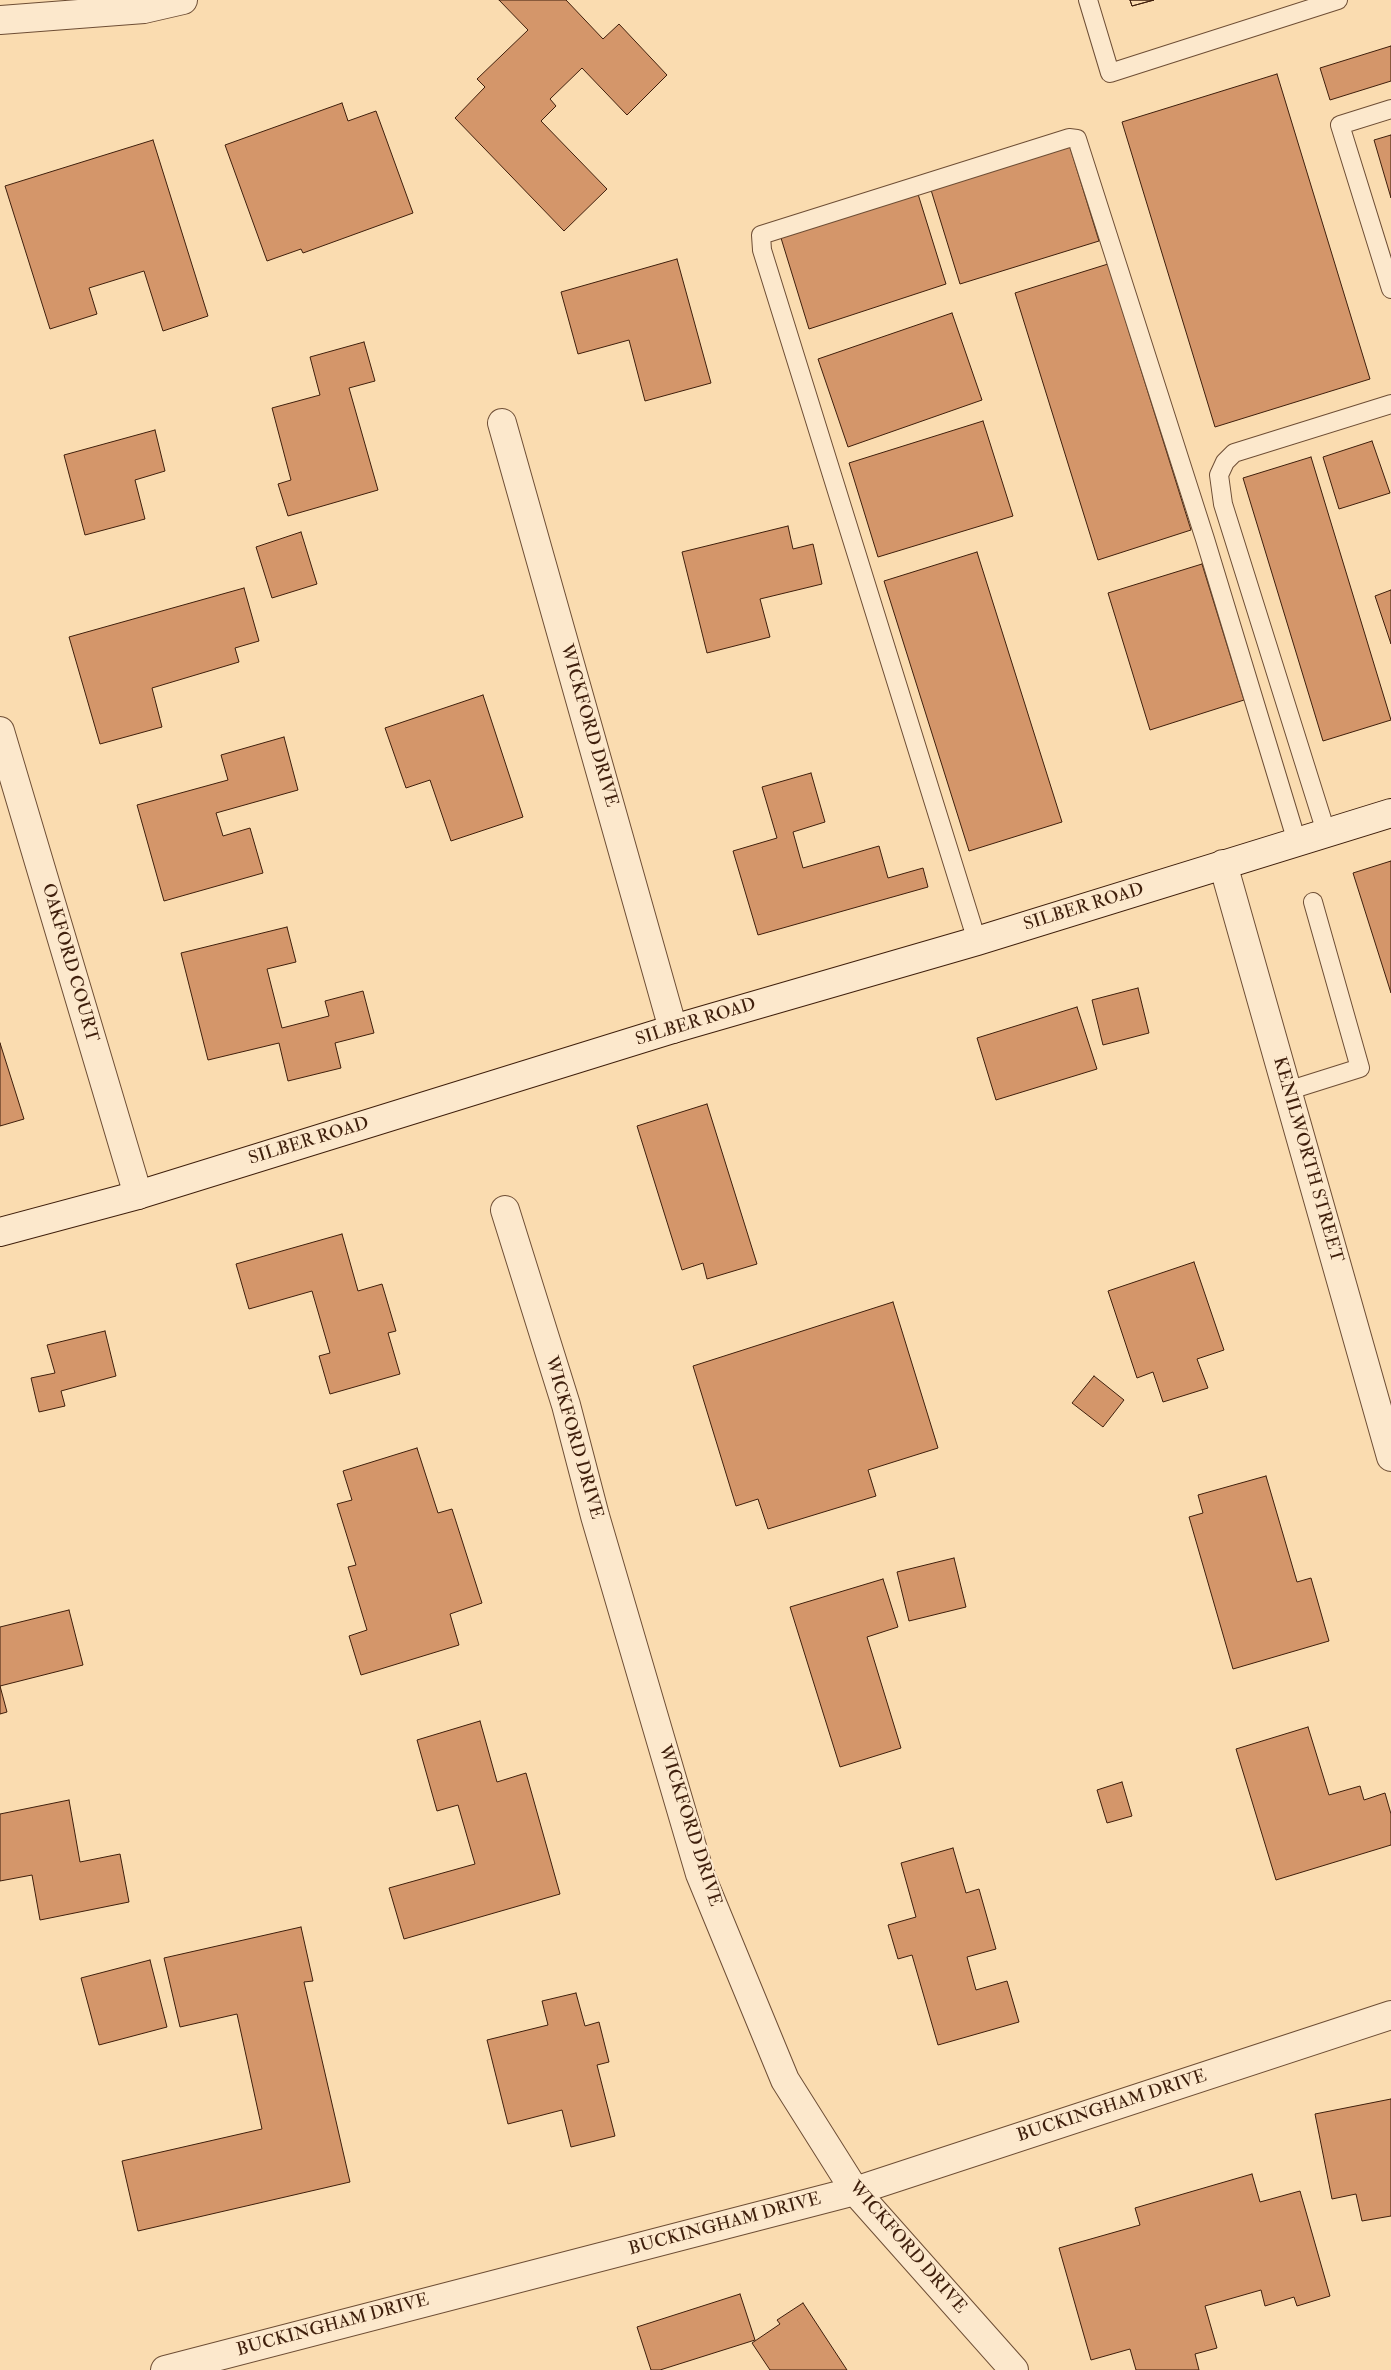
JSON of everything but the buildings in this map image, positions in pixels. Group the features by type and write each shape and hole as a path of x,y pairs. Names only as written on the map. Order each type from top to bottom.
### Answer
{"street":[{"path":"0,20 144,9 183,0"},
{"name":"WICKFORD DRIVE","path":"502,423 673,1029"},
{"name":"OAKFORD COURT","path":"0,732 138,1195"},
{"name":"SILBER ROAD","path":"0,1232 138,1195 673,1029 977,941 1391,813"},
{"name":"KENILWORTH STREET","path":"1223,864 1391,1456"},
{"name":"WICKFORD DRIVE","path":"505,1210 566,1405 595,1516 700,1874 784,2080 855,2191 1014,2370"},
{"name":"BUCKINGHAM DRIVE","path":"165,2370 855,2191 1391,2015"}],"lane":[{"path":"1088,0 1110,73 1338,0"},
{"path":"1391,109 1340,124 1391,289"},
{"path":"977,941 762,250 761,235 1069,138 1077,139 1080,148 1206,539 1297,842"},
{"path":"1326,832 1223,504 1219,474 1225,462 1242,450 1391,404"},
{"path":"1287,1091 1360,1068 1313,902"}]}
